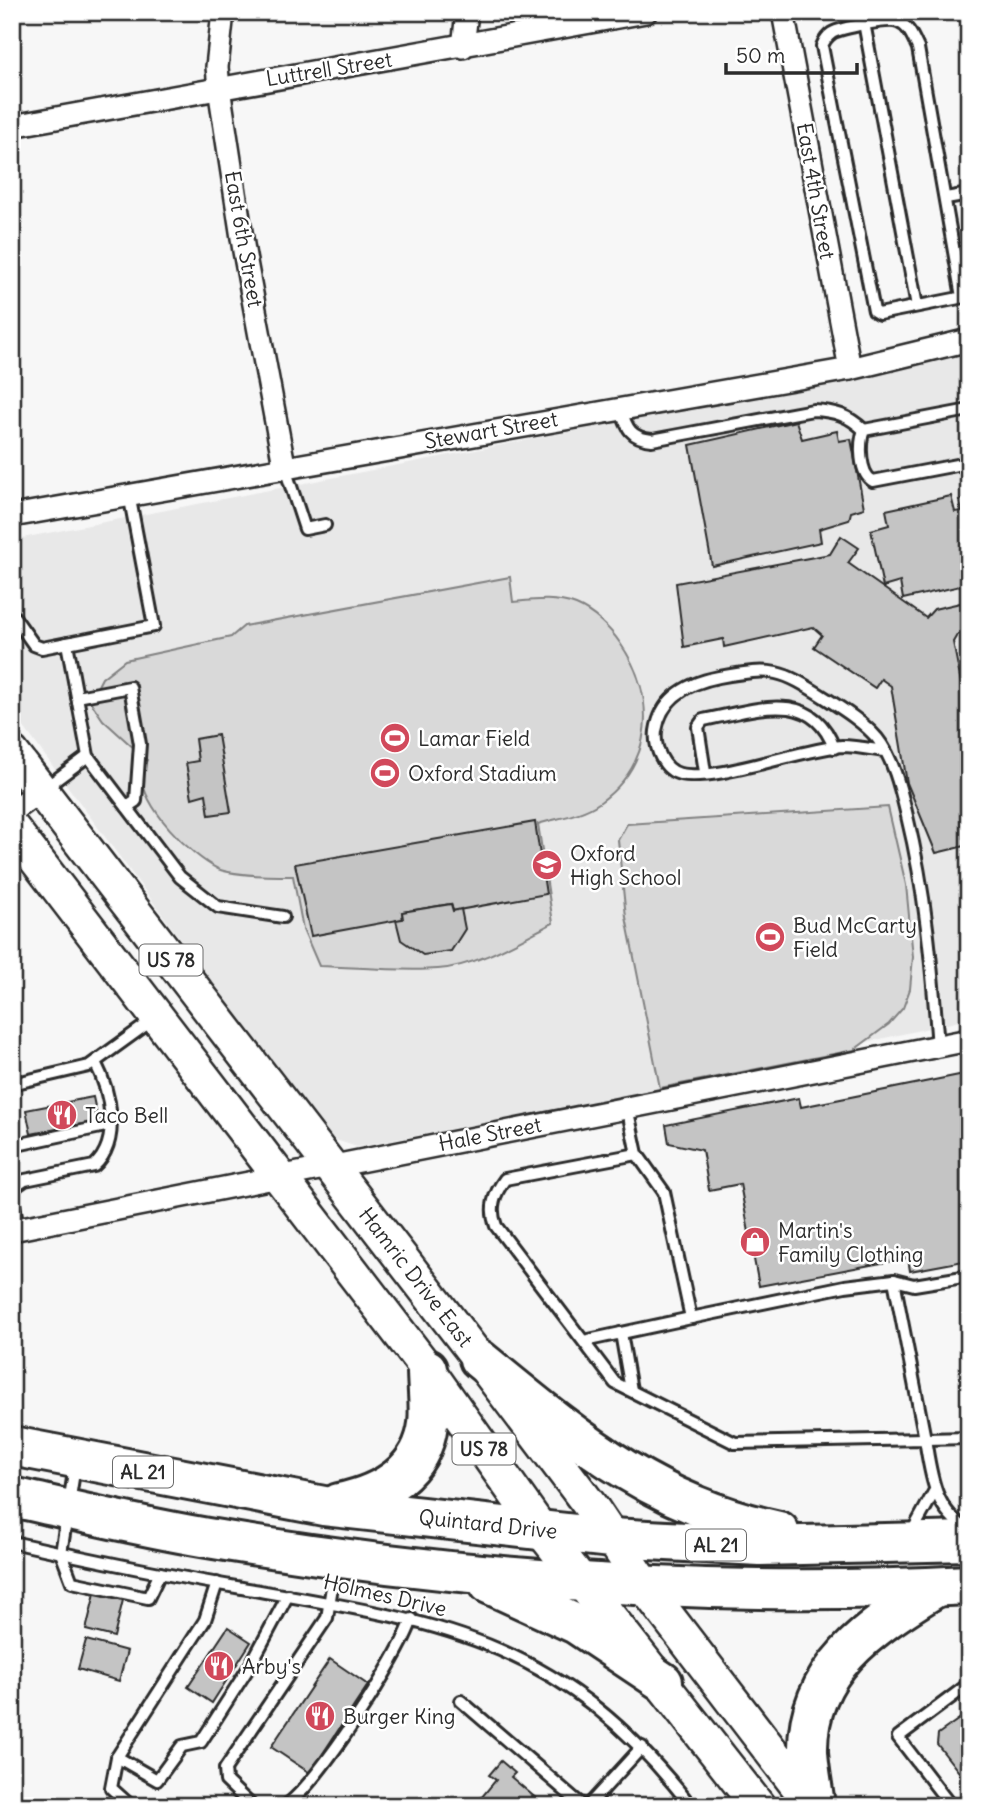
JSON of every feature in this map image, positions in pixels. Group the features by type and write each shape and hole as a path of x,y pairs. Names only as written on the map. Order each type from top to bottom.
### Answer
{"highway":[{"path":"479,1359 599,1455 656,1489 688,1504 731,1519 787,1533 895,1544"},
{"path":"324,1506 379,1491 411,1465 419,1452 428,1424 427,1369"},
{"name":"Quintard Drive","path":"12,1446 324,1506 611,1538 760,1546 969,1541"},
{"name":"AL 21","path":"12,1497 219,1540 441,1568 645,1587 767,1591 953,1586"},
{"path":"441,1568 545,1608 606,1642 663,1682"},
{"path":"814,1806 809,1741 815,1711 831,1674 849,1649 871,1628 953,1586"}],"main road":[{"name":"Hamric Drive East","path":"12,753 479,1359 645,1587 814,1806"},
{"name":"US 78","path":"12,828 427,1369 541,1530 758,1806"}],"street":[{"name":"East 6th Street","path":"223,12 217,67 219,88 244,251 284,466"},
{"path":"463,47 467,12"},
{"name":"Luttrell Street","path":"12,126 646,12"},
{"name":"East 4th Street","path":"783,12 850,369"},
{"name":"Stewart Street","path":"12,516 284,466 850,369 969,340"},
{"path":"12,811 40,792"},
{"name":"Hale Street","path":"15,1230 969,1041"}],"lane":[{"path":"862,12 917,306"},
{"path":"900,22 911,33 918,48 966,296 879,314 874,311 822,46 825,38 834,32 864,25 900,22"},
{"path":"946,198 969,194"},
{"path":"955,250 969,248"},
{"path":"620,408 629,432 638,439 652,440 813,410 834,411 850,418 864,430"},
{"path":"864,430 969,410"},
{"path":"864,430 859,442 866,473 873,481 962,464 969,457"},
{"path":"284,466 304,529 325,525"},
{"path":"12,614 34,645 41,648 154,626 129,494"},
{"path":"67,643 88,756 180,877 218,907 283,917"},
{"path":"884,751 834,748 705,772 680,774 667,766 659,751 656,733 661,713 676,694 697,682 772,670 790,675 853,716 878,739 884,751 898,781 925,897 938,1046"},
{"path":"77,697 130,687 140,744 136,800 127,807"},
{"path":"705,772 698,727 703,720 780,706 799,708 829,734 834,748"},
{"path":"40,792 88,756"},
{"path":"12,1083 71,1072 95,1062 157,1017"},
{"path":"15,1230 15,1187 25,1180 94,1166 102,1160 112,1114 104,1080 95,1062"},
{"path":"627,1107 637,1154 664,1192 691,1318"},
{"path":"12,1146 110,1125"},
{"path":"637,1154 505,1179 494,1197 496,1226 615,1383 735,1443 969,1438"},
{"path":"584,1341 845,1286 894,1280 914,1285 969,1276"},
{"path":"894,1280 934,1492 947,1512 969,1530"},
{"path":"621,1333 631,1390"},
{"path":"76,1460 61,1553 72,1582 148,1598 160,1573"},
{"path":"895,1544 914,1529 934,1492"},
{"name":"Holmes Drive","path":"12,1542 160,1573 330,1601 412,1619 484,1642 545,1672 596,1706 642,1747 691,1806"},
{"path":"252,1806 226,1781 226,1767 327,1618 337,1556"},
{"path":"131,1806 111,1788 117,1757 205,1620 217,1583"},
{"path":"117,1757 157,1780 182,1746 201,1742 251,1664 288,1595"},
{"path":"285,1806 308,1784 394,1660 412,1619"},
{"path":"950,1806 898,1737 969,1684"},
{"path":"461,1701 586,1806 642,1747"}],"shaded area":[{"name":"Oxford High School","path":"969,354 969,1019 636,1094 357,1147 336,1140 317,1124 12,711 12,540"},
{"name":"Oxford Stadium","path":"510,577 513,602 568,602 589,612 611,632 632,663 640,685 644,728 640,749 631,769 617,787 599,803 585,810 538,824 553,923 497,952 467,963 423,970 319,966 303,929 293,876 254,875 218,869 182,842 159,815 144,788 142,775 147,760 103,720 90,701 102,678 125,660 231,637 244,626"},
{"name":"Bud McCarty Field","path":"888,807 906,885 913,957 910,989 903,1008 889,1024 854,1050 660,1088 626,917 618,840 627,824"}],"building":[{"path":"796,421 802,439 837,431 839,441 851,439 864,508 851,512 849,520 819,529 821,542 712,566 690,445"},
{"path":"951,496 955,512 962,511 959,500 969,498 969,584 903,599 900,582 883,587 871,530 889,525 886,510"},
{"path":"841,536 859,548 848,563 926,618 934,609 969,601 969,631 957,635 953,642 969,723 969,845 936,853 907,783 891,686 881,679 875,688 814,647 822,635 813,627 724,647 723,639 684,647 676,583 830,554"},
{"path":"218,735 231,812 209,815 206,794 192,798 186,763 198,761 195,739"},
{"path":"535,822 546,894 453,911 451,904 402,912 403,919 311,936 295,864"},
{"path":"451,904 453,911 461,909 465,929 451,951 423,955 401,940 396,920 403,919 402,912"},
{"path":"969,1073 969,1246 966,1246 969,1260 910,1271 908,1258 759,1286 740,1184 709,1190 702,1150 669,1143 666,1125 799,1098 801,1107"},
{"name":"Taco Bell","path":"93,1097 98,1121 31,1134 26,1110"},
{"path":"95,1593 123,1600 114,1637 86,1630"},
{"path":"228,1627 251,1642 212,1703 188,1687"},
{"path":"86,1640 127,1651 119,1681 78,1669"},
{"name":"Burger King","path":"330,1659 368,1685 310,1773 271,1747"},
{"path":"969,1712 969,1785 937,1744 938,1734"},
{"path":"501,1761 515,1773 511,1777 545,1806 476,1804 496,1780 489,1775"}],"place":[{"name":"Lamar Field","path":"395,738"},
{"name":"Oxford Stadium","path":"385,773"},
{"name":"Oxford High School","path":"547,865"},
{"name":"Bud McCarty Field","path":"770,937"},
{"name":"Taco Bell","path":"62,1115"},
{"name":"Martin's Family Clothing","path":"755,1242"},
{"name":"Arby's","path":"219,1666"},
{"name":"Burger King","path":"320,1716"}]}
